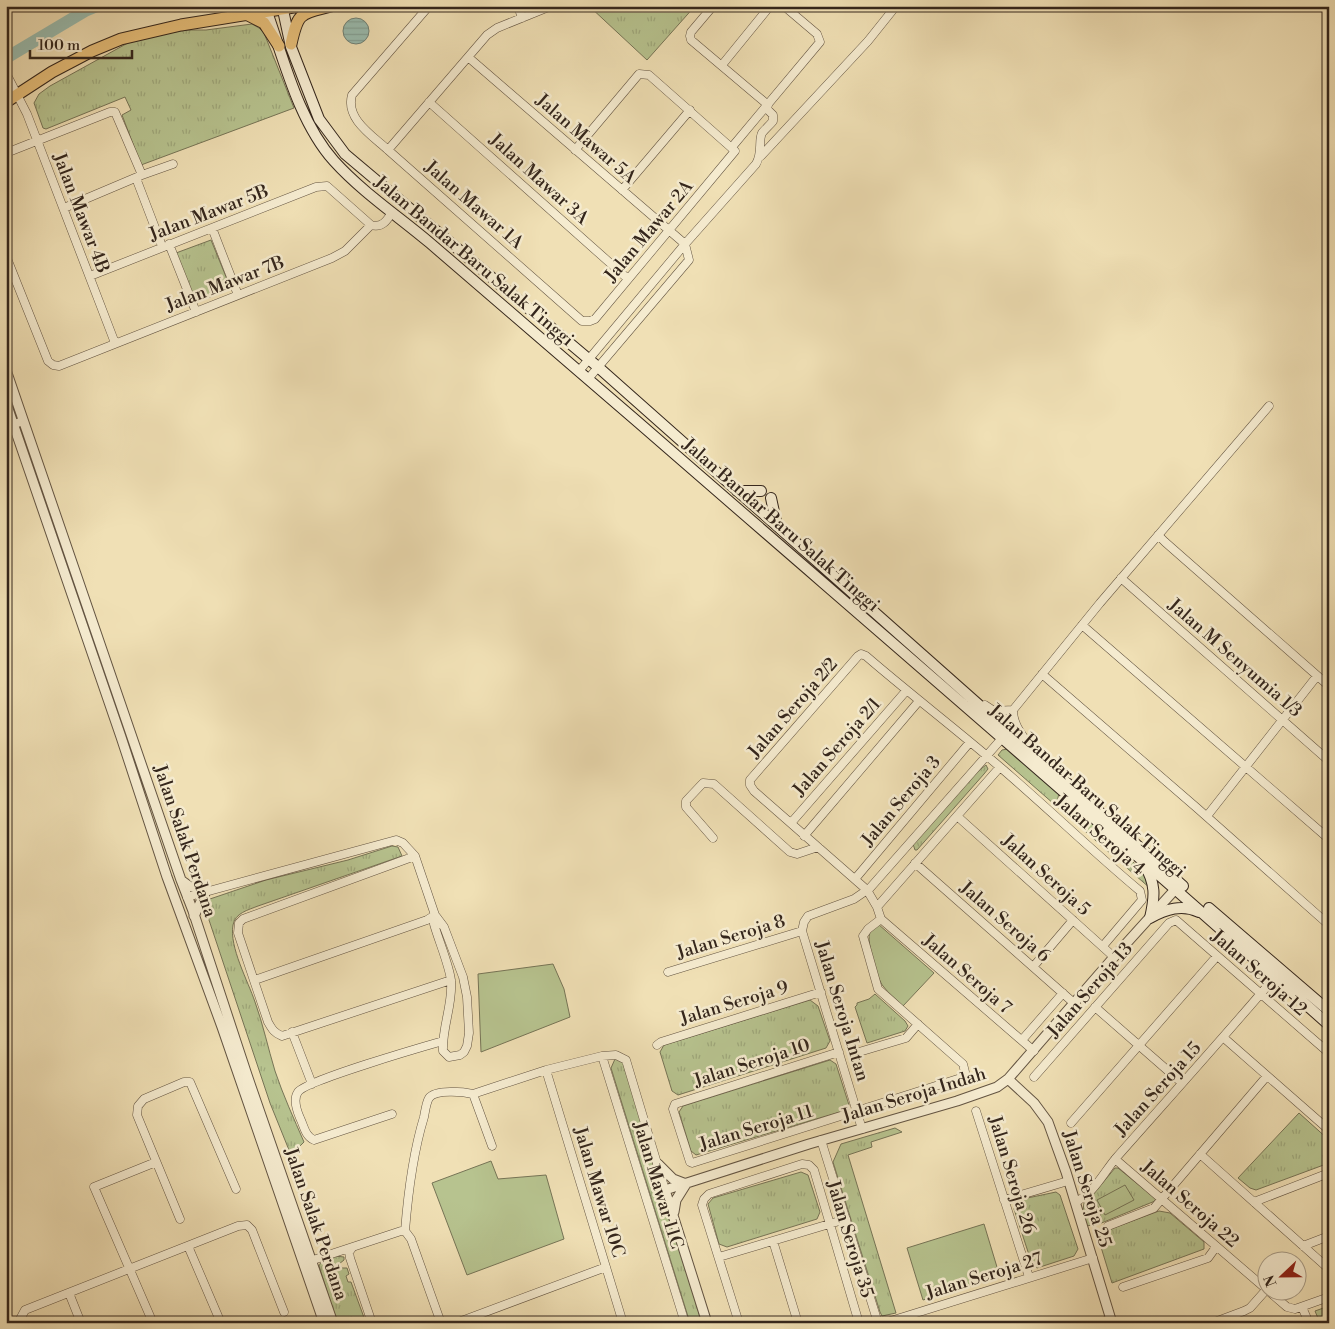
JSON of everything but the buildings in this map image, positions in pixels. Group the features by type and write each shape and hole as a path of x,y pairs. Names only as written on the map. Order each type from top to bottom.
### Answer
{"main road":[{"path":"6,102 52,72 92,51 121,39 181,25 300,6"},
{"path":"248,15 264,24 285,45 295,23 304,13 330,6"},
{"name":"Jalan Bandar Baru Salak Tinggi","path":"283,10 285,45 294,89 314,133 333,160 1005,735 1142,859 1178,886 1209,917 1329,1025"},
{"name":"Jalan Bandar Baru Salak Tinggi","path":"267,12 285,45 319,119 345,154 588,359 963,691 1005,735 1039,759 1178,886 1329,1012"},
{"path":"737,492 761,491"},
{"path":"771,498 777,526"},
{"path":"1142,859 1154,887 1150,918"},
{"path":"1150,918 1161,912 1182,908 1192,909 1209,917"}],"street":[{"name":"Jalan Mawar 1A","path":"429,6 352,95 350,108 365,129 582,321"},
{"path":"518,6 522,18"},
{"path":"388,150 492,31 552,6"},
{"path":"713,6 691,32 691,40 722,64 767,106 773,115 774,121 762,133 760,139 761,156"},
{"path":"722,64 770,6"},
{"name":"Jalan Mawar 2A","path":"582,321 595,319 670,231 767,106 820,42 817,34 784,6"},
{"path":"579,371 761,156 868,41 896,6"},
{"name":"Jalan Mawar 5A","path":"468,57 685,244"},
{"name":"Jalan Mawar 4B","path":"6,73 27,114 116,342"},
{"path":"575,150 639,74 649,75 733,150"},
{"name":"Jalan Mawar 3A","path":"429,102 628,279"},
{"path":"622,190 690,110"},
{"path":"6,153 110,112 115,112 166,245 196,312"},
{"path":"64,208 173,164"},
{"name":"Jalan Mawar 5B","path":"90,276 316,187 327,186 371,225"},
{"path":"371,225 380,226 384,224 392,212"},
{"name":"Jalan Mawar 7B","path":"6,256 48,361 60,366 116,342 300,271 345,251 371,225"},
{"path":"212,228 238,295"},
{"path":"588,379 689,260 685,244"},
{"name":"Jalan Salak Perdana","path":"6,370 180,880 194,916 307,1262 324,1323"},
{"name":"Jalan Salak Perdana","path":"6,403 10,426 104,689 176,902 307,1262 333,1323"},
{"path":"1039,759 1016,727 1013,710 1121,578 1269,406"},
{"path":"10,426 24,421"},
{"path":"1158,535 1329,686"},
{"name":"Jalan M Senyumia 1/3","path":"1121,578 1329,761"},
{"path":"1082,626 1329,839"},
{"name":"Jalan Seroja 4","path":"858,656 861,654 866,656 987,756 1094,853 1140,891 1142,900 1103,946"},
{"name":"Jalan Seroja 2/2","path":"791,823 754,791 750,785 750,780 858,656"},
{"path":"1042,674 1207,816 1329,925"},
{"path":"1207,816 1317,676"},
{"path":"104,689 115,685"},
{"name":"Jalan Seroja 2/1","path":"791,823 906,691"},
{"path":"963,691 994,711 1013,710"},
{"path":"804,836 919,701"},
{"path":"802,931 808,916 854,899 867,890 1005,735"},
{"name":"Jalan Seroja 3","path":"855,879 970,742"},
{"path":"877,908 1000,767"},
{"path":"713,838 686,807 686,801 703,783 714,784 790,852 797,854 818,847"},
{"name":"Jalan Seroja 5","path":"957,816 1114,957"},
{"path":"791,823 867,890 881,919 868,929 863,936 878,989 918,1024 906,1038 859,1052"},
{"path":"176,902 206,891 396,840 403,843 415,856 434,915 434,924 451,980 443,1051 449,1056 460,1055 464,1052 469,1033 467,997 463,976 444,927 434,915"},
{"path":"415,856 243,919 237,928 268,1022 276,1034 282,1036 451,980"},
{"name":"Jalan Seroja 6","path":"915,863 1075,1004"},
{"path":"180,880 189,886 206,891"},
{"name":"Jalan Seroja Indah","path":"666,1190 821,1140 862,1130 997,1087 1008,1079 1034,1051 1114,957 1178,886"},
{"path":"194,916 206,891"},
{"path":"255,980 418,923 434,915"},
{"name":"Jalan Seroja 7","path":"881,919 1034,1051"},
{"path":"1033,967 1073,920"},
{"name":"Jalan Seroja 12","path":"1169,923 1176,920 1329,1053"},
{"name":"Jalan Seroja 13","path":"1034,1077 1169,923"},
{"name":"Jalan Seroja 8","path":"668,972 802,931"},
{"name":"Jalan Seroja Intan","path":"802,931 862,1130"},
{"path":"1071,1122 1217,956"},
{"name":"Jalan Seroja 15","path":"1075,1202 1084,1199 1116,1159 1276,977"},
{"name":"Jalan Seroja 9","path":"657,1045 661,1042 821,992"},
{"path":"1022,1040 1063,993"},
{"path":"1095,1007 1182,1083"},
{"name":"Jalan Seroja 11","path":"692,1163 964,1077 966,1072 963,1064 918,1024"},
{"path":"292,1032 312,1084"},
{"path":"1224,1038 1329,1130"},
{"path":"392,1114 314,1140 307,1134 297,1109 296,1096 302,1087 357,1067 443,1041"},
{"name":"Jalan Seroja 10","path":"692,1163 689,1159 673,1109 674,1104 839,1052"},
{"path":"441,1323 411,1240 405,1231 408,1199 419,1132 429,1098 435,1094 460,1091 473,1094 546,1070 602,1056 616,1055 626,1060 707,1323"},
{"name":"Jalan Mawar 11C","path":"602,1056 685,1323"},
{"name":"Jalan Mawar 10C","path":"546,1070 624,1323"},
{"path":"1108,1226 1154,1208 1267,1076"},
{"name":"Jalan Seroja 25","path":"1008,1079 1034,1103 1048,1122 1112,1321"},
{"path":"180,1219 137,1115 138,1106 144,1099 184,1082 190,1082 236,1189"},
{"path":"473,1094 492,1146"},
{"name":"Jalan Seroja 26","path":"976,1111 1029,1277"},
{"path":"821,1140 878,1323"},
{"path":"1200,1154 1329,1269"},
{"name":"Jalan Seroja 22","path":"1116,1159 1258,1283"},
{"path":"152,1323 94,1187 156,1162"},
{"path":"658,1164 673,1179 686,1184 676,1200 673,1215"},
{"name":"Jalan Seroja 35","path":"719,1257 702,1205 704,1198 709,1194 802,1164 809,1165 814,1170 859,1323"},
{"path":"1254,1202 1329,1173"},
{"path":"1004,1200 1068,1181"},
{"path":"739,1323 719,1257 846,1219"},
{"path":"18,1323 24,1310 238,1226 247,1225 252,1230 284,1312"},
{"path":"307,1262 405,1231"},
{"path":"1303,1246 1329,1236"},
{"path":"773,1241 798,1323"},
{"path":"188,1246 221,1323"},
{"path":"1123,1287 1208,1258 1216,1247"},
{"path":"352,1248 349,1252 350,1258 372,1323"},
{"name":"Jalan Seroja 27","path":"884,1323 1093,1258"},
{"path":"456,1323 606,1267"},
{"path":"69,1293 81,1323"},
{"path":"1309,1323 1302,1307 1329,1297"},
{"path":"1212,1323 1250,1308 1258,1299"},
{"name":"Jalan Seroja 22","path":"1280,1302 1287,1308 1295,1309 1302,1307"},
{"path":"1099,1323 1112,1321"}],"green space":[{"path":"589,6 695,6 647,60"},
{"path":"252,24 264,33 294,108 141,165 122,115 131,110 125,97 46,129 43,128 34,103 39,94 135,39 186,30 206,30"},
{"path":"211,240 231,289 195,303 176,253"},
{"path":"1008,749 1059,793 1057,802 1065,809 1073,805 1110,836 1111,842 1144,872 1151,889 998,755 1002,750"},
{"path":"986,765 988,769 984,774 915,850 913,844 978,771"},
{"path":"392,846 398,847 402,856 242,912 234,921 233,934 236,953 258,1010 278,1080 304,1142 291,1155 270,1103 204,905 207,900 266,880 348,860"},
{"path":"878,924 934,973 903,1006 883,986 875,968 869,937 871,931"},
{"path":"553,964 564,989 570,1017 481,1052 478,974"},
{"path":"875,994 905,1021 908,1026 905,1031 867,1043 855,1007 857,1003 869,999"},
{"path":"810,1000 818,1006 830,1041 826,1048 678,1095 672,1091 660,1052 664,1045"},
{"path":"615,1059 622,1059 702,1323 690,1323 611,1068"},
{"path":"830,1060 836,1064 849,1105 846,1110 696,1155 691,1151 679,1112 683,1106"},
{"path":"1299,1113 1329,1140 1329,1163 1256,1190 1250,1188 1238,1178"},
{"path":"895,1128 902,1132 871,1142 872,1147 848,1155 896,1313 882,1316 833,1162 841,1144"},
{"path":"491,1161 498,1179 546,1175 564,1239 467,1275 432,1183"},
{"path":"1115,1168 1118,1168 1156,1199 1155,1201 1099,1224 1086,1226 1083,1210 1084,1203 1087,1202 1092,1219 1101,1215 1096,1202 1091,1197"},
{"path":"801,1172 808,1175 820,1212 817,1219 727,1247 719,1244 708,1204 713,1198"},
{"path":"1125,1185 1134,1200 1105,1215 1097,1200"},
{"path":"1056,1192 1060,1195 1078,1249 1074,1256 1037,1268 1032,1264 1014,1209 1018,1200"},
{"path":"1159,1211 1170,1213 1204,1242 1204,1249 1112,1283 1097,1234"},
{"path":"984,1224 1000,1277 923,1300 907,1248"},
{"path":"335,1256 344,1257 344,1260 339,1264 342,1268 347,1268 349,1274 346,1276 348,1282 351,1282 366,1323 337,1323 319,1266 322,1260"},
{"path":"1329,1306 1329,1323 1320,1323 1315,1311"}],"shaded area":[{"path":"356,18 365,22 369,31 365,40 356,44 347,40 343,31 347,22"}],"waterway":[{"path":"6,58 85,11 97,6"}]}
